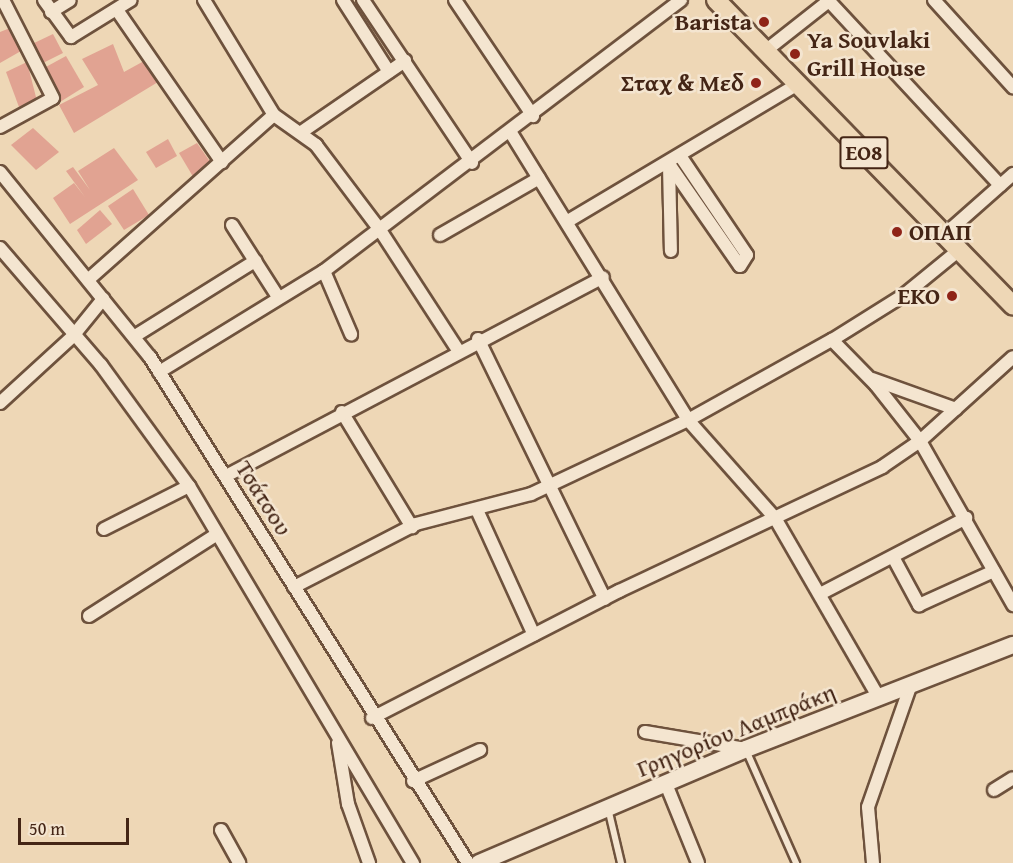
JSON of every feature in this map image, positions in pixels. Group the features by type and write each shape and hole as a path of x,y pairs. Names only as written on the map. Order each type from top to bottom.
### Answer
{"main road":[{"name":"ΕΟ8","path":"716,0 943,236 1013,305"}],"street":[{"path":"0,128 53,98 3,0"},
{"path":"44,0 67,37 75,37 131,0"},
{"path":"51,12 70,0"},
{"path":"204,0 274,115 303,131 380,230 458,350"},
{"path":"363,0 472,163"},
{"path":"455,0 533,116"},
{"path":"159,372 278,297 324,271 472,163 681,0"},
{"path":"764,52 829,0 1000,185"},
{"path":"934,0 1013,87"},
{"path":"345,1 389,72"},
{"path":"117,10 222,162"},
{"path":"303,131 405,61"},
{"path":"568,221 681,157 796,85"},
{"path":"89,279 274,115"},
{"path":"511,133 603,277 688,420 775,518 879,698"},
{"path":"669,164 740,266 747,255 681,157"},
{"path":"669,164 670,251"},
{"name":"Τσάτσου","path":"0,172 135,336 226,476 372,718 468,863"},
{"path":"943,236 1013,174"},
{"path":"441,235 540,178"},
{"path":"232,225 278,297"},
{"path":"0,248 134,408 189,486 413,863"},
{"path":"294,587 412,527 477,510 553,485 688,420 832,340 904,295 958,251"},
{"path":"135,336 255,261"},
{"path":"324,271 351,334"},
{"path":"226,476 478,339 603,277"},
{"path":"0,403 73,336 103,299"},
{"path":"478,339 553,485 605,599"},
{"path":"832,340 866,376 920,441 966,518 1013,605"},
{"path":"372,718 605,599 882,468 920,441 1013,357"},
{"path":"866,376 956,409"},
{"path":"342,412 412,527"},
{"path":"104,530 189,486"},
{"path":"477,510 534,635"},
{"path":"820,594 966,518"},
{"path":"90,616 218,534"},
{"path":"893,557 919,605 994,572"},
{"name":"Γρηγορίου Λαμπράκη","path":"479,863 746,749 1013,645"},
{"path":"873,863 868,807 910,687"},
{"path":"645,732 746,749"},
{"path":"337,738 348,804 369,863"},
{"path":"413,781 480,750"},
{"path":"994,790 1013,778"},
{"path":"666,784 698,863"},
{"path":"221,830 239,863"}],"lane":[{"path":"746,749 796,863"},
{"path":"608,807 621,863"}],"building":[{"path":"10,28 21,51 0,63 0,32"},
{"path":"53,34 63,53 41,64 30,45"},
{"path":"113,44 124,72 144,61 158,82 74,133 59,105 98,85 82,59"},
{"path":"66,56 84,87 60,102 44,68"},
{"path":"27,62 37,101 19,107 6,72"},
{"path":"33,128 59,152 36,170 11,145"},
{"path":"168,139 177,156 156,168 146,152"},
{"path":"197,143 211,163 195,180 179,153"},
{"path":"114,148 138,180 70,224 53,198 74,183 85,197 66,171 73,167 90,190 78,171"},
{"path":"133,189 149,215 124,230 108,206"},
{"path":"100,210 112,224 86,244 77,230"}],"place":[{"name":"Barista","path":"764,22"},
{"name":"Ya Souvlaki Grill House","path":"795,54"},
{"name":"Σταχ & Μεδ","path":"756,83"},
{"name":"ΟΠΑΠ","path":"897,232"},
{"name":"EKO","path":"952,296"}]}
